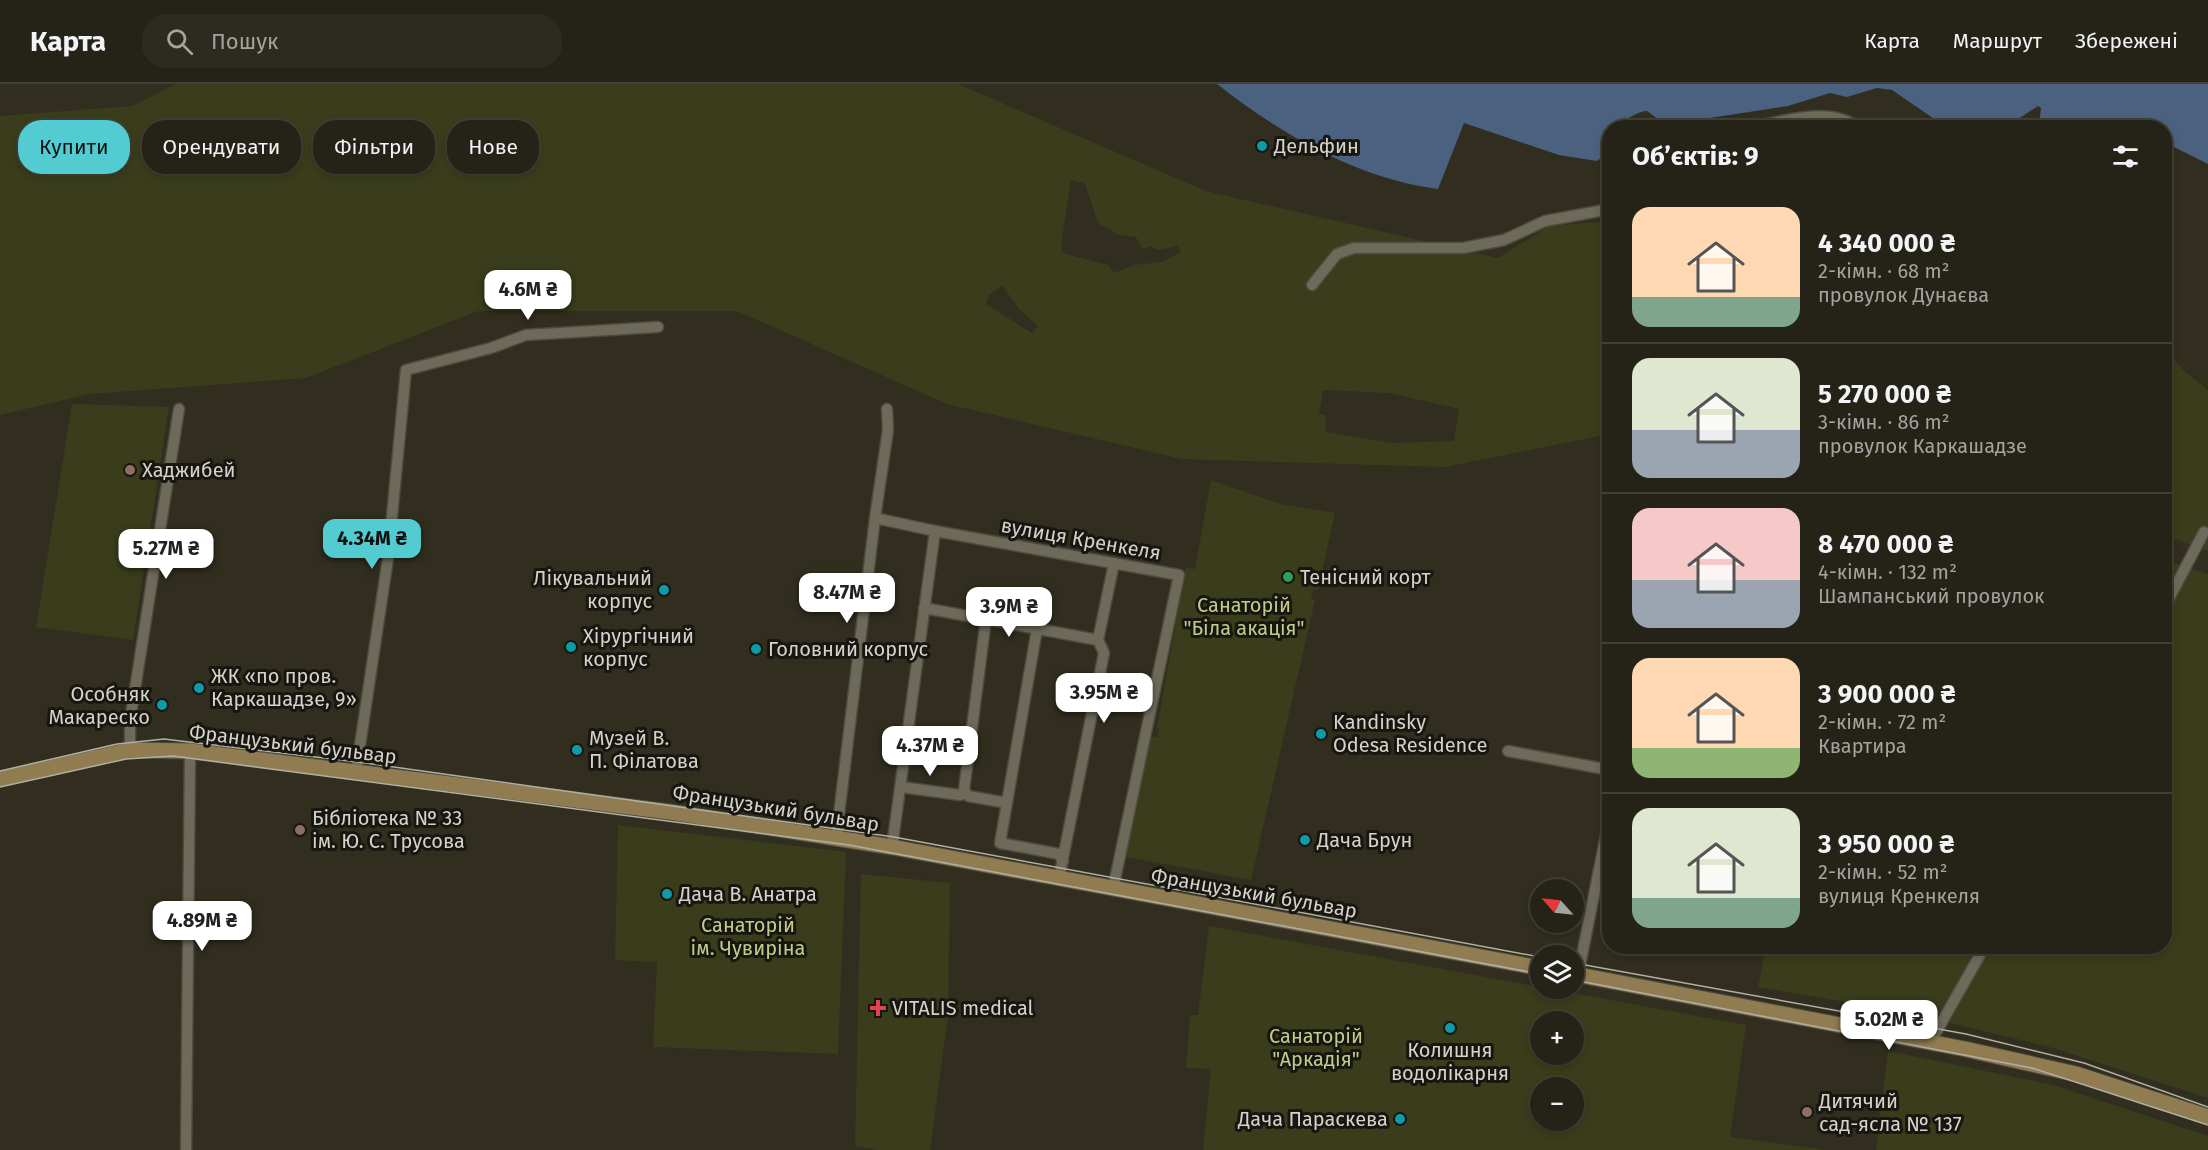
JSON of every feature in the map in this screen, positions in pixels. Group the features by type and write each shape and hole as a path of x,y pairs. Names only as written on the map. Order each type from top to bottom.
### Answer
{"street":[{"path":"1795,120 1825,115 1844,120"},
{"path":"1312,285 1337,254 1354,249 1463,248 1504,240 1545,221 1602,210"},
{"path":"356,772 388,558 406,370 491,348 526,335 658,327"},
{"path":"130,750 130,721 179,409"},
{"path":"836,839 888,430 887,409"},
{"name":"вулиця Кренкеля","path":"875,518 1179,575 1113,889"},
{"path":"892,847 935,531"},
{"path":"2172,593 2204,532"},
{"path":"1059,878 1104,653 1098,640 1114,563"},
{"path":"924,608 1098,640"},
{"path":"964,793 986,619"},
{"path":"1037,629 1000,843 1059,854 1063,861"},
{"name":"Французький бульвар","path":"0,779 130,750 190,751 670,812 892,847 1530,966"},
{"path":"186,1150 190,751"},
{"path":"1508,751 1602,769"},
{"path":"901,787 960,795 964,793 1007,803"},
{"path":"1582,945 1602,852"},
{"path":"1930,1042 1980,954"},
{"path":"1584,976 1930,1042 2076,1074 2208,1117"}],"green space":[{"path":"175,84 958,84 1206,191 1498,258 1549,226 1602,222 1602,435 1445,467 1182,459 947,404 737,311 478,311 306,378 89,394 0,415 0,116 133,106","holes":["1071,180 1085,184 1098,223 1119,235 1136,237 1142,249 1151,246 1157,250 1177,246 1181,252 1162,262 1134,265 1114,273 1108,265 1063,253 1061,245","1002,285 1019,309 1038,326 1032,333 986,304 989,295","1323,390 1389,393 1459,409 1454,441 1392,443 1326,432 1325,415 1319,414"]},
{"path":"2172,358 2184,371 2208,390 2208,551 2172,538"},
{"path":"72,404 169,407 133,640 36,627"},
{"name":"Санаторій \"Біла акація\"","path":"1211,480 1281,504 1335,513 1318,590 1313,589 1311,599 1315,600 1251,880 1126,857 1148,736 1157,737 1159,729 1157,728 1186,568 1195,569"},
{"path":"2172,562 2208,574 2208,1098 2053,1048 1910,1013 1758,987 1765,954 2172,954"},
{"name":"Санаторій ім. Чувиріна","path":"618,825 846,852 838,1054 653,1047 657,962 615,960"},
{"path":"861,874 950,883 948,1015 930,1150 878,1150 855,1146"},
{"name":"Санаторій \"Аркадія\"","path":"1209,926 1530,985 1530,999 1584,999 1584,995 1746,1025 1730,1137 1826,1150 1203,1150 1211,1069 1186,1068 1190,1015 1198,1015"},
{"path":"1888,1051 2053,1085 2208,1136 2208,1150 1876,1150"}],"water":[{"path":"1217,84 2208,84 2208,164 2172,146 2172,120 2040,120 2041,108 2038,106 2018,119 1936,120 1892,90 1877,88 1847,97 1830,93 1788,106 1699,120 1661,120 1647,111 1626,120 1602,120 1602,157 1597,161 1559,155 1464,123 1438,189 1377,175 1348,164 1293,136"}],"tram line":[{"path":"0,771 117,744 164,739 358,762 894,837 1530,955"},
{"path":"0,787 126,759 173,756 849,845 1530,972"},
{"path":"1584,965 1966,1034 2084,1063 2208,1107"},
{"path":"1584,982 2032,1068 2208,1125"}],"place":[{"name":"Дельфин","path":"1262,146"},
{"name":"Хаджибей","path":"130,470"},
{"name":"Тенісний корт","path":"1288,577"},
{"name":"Лікувальний корпус","path":"664,590"},
{"name":"Хірургічний корпус","path":"571,647"},
{"name":"Головний корпус","path":"756,649"},
{"name":"ЖК «по пров. Каркашадзе, 9»","path":"199,688"},
{"name":"Особняк Макареско","path":"162,705"},
{"name":"Kandinsky Odesa Residence","path":"1321,734"},
{"name":"Музей В. П. Філатова","path":"577,750"},
{"name":"Бібліотека № 33 ім. Ю. С. Трусова","path":"300,830"},
{"name":"Дача Брун","path":"1305,840"},
{"name":"Дача В. Анатра","path":"667,894"},
{"name":"VITALIS medical","path":"878,1008"},
{"name":"Колишня водолікарня","path":"1450,1028"},
{"name":"Дитячий сад-ясла № 137","path":"1807,1112"},
{"name":"Дача Параскева","path":"1400,1119"}]}
